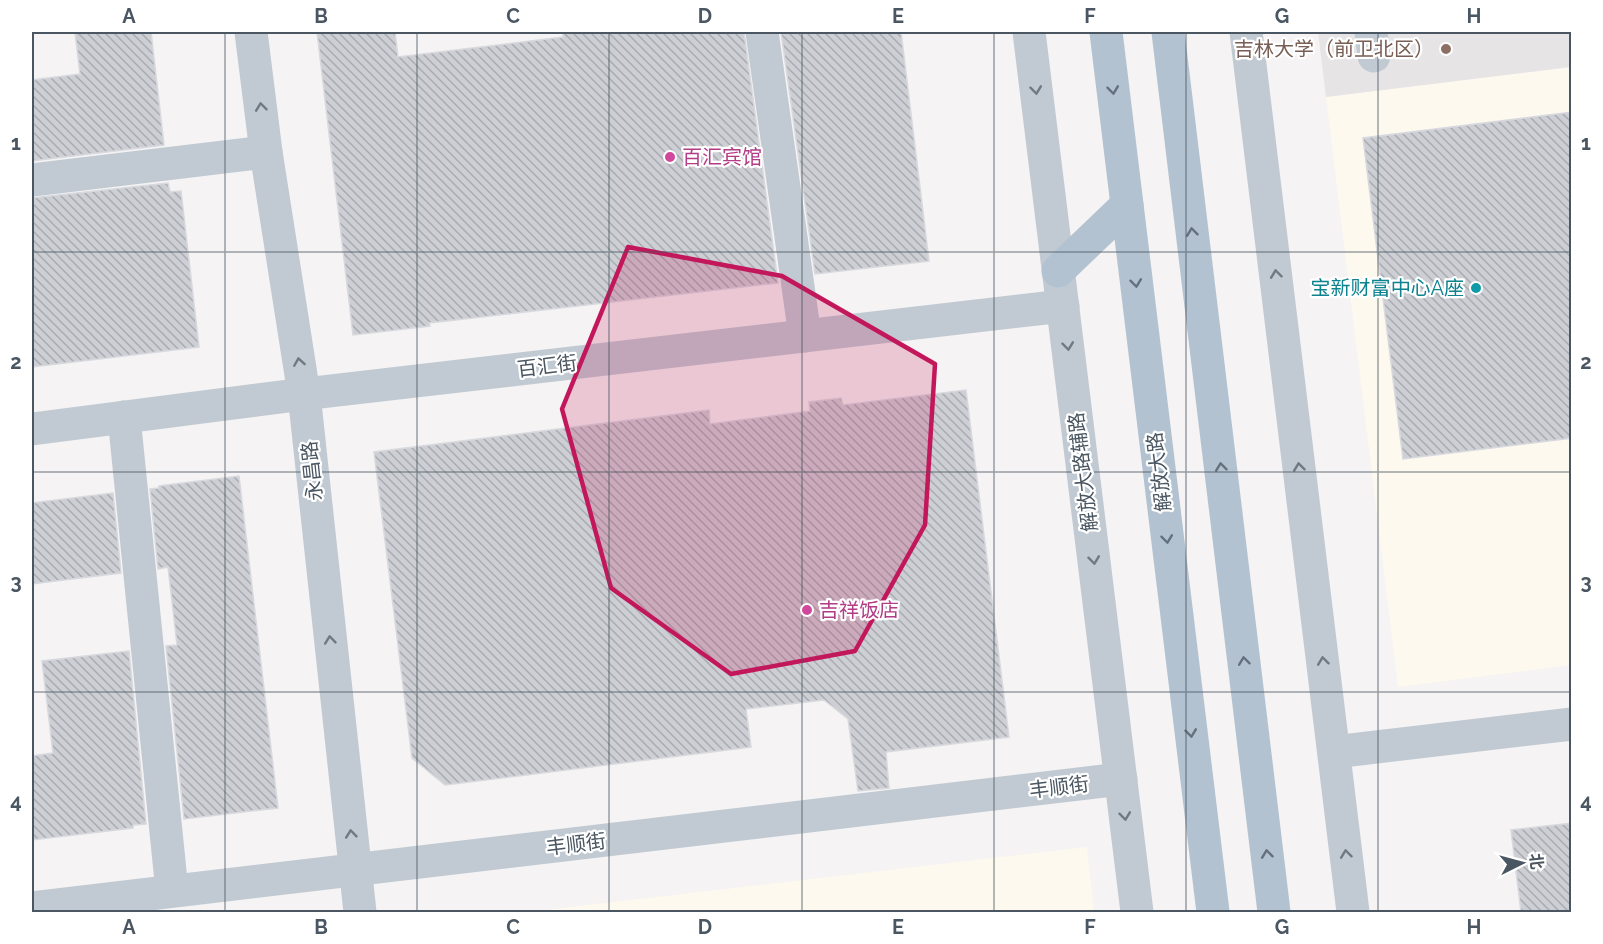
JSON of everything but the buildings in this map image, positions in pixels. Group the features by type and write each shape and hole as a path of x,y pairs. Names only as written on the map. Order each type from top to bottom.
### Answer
{"main road":[{"name":"解放大路","path":"1106,32 1212,912"},
{"path":"1168,32 1274,912"},
{"path":"1058,271 1127,205"}],"street":[{"name":"永昌路","path":"252,32 266,152 304,394 360,912"},
{"path":"762,32 805,336"},
{"name":"解放大路辅路","path":"1029,32 1137,912"},
{"path":"1246,32 1353,912"},
{"path":"32,180 266,152"},
{"name":"百汇街","path":"32,429 304,394 1063,306"},
{"path":"124,417 172,891"},
{"path":"1334,752 1572,724"},
{"name":"丰顺街","path":"32,908 1121,780"}],"highlighted area":[{"path":"628,247 782,276 935,364 925,525 855,651 731,674 611,588 562,409"}],"shaded area":[{"name":"吉林大学（前卫北区）","path":"1318,32 1571,32 1571,67 1326,97"},
{"path":"1571,67 1571,665 1398,687 1326,97"},
{"path":"1087,847 1094,912 527,912"}],"place":[{"name":"吉林大学（前卫北区）","path":"1446,49"},
{"name":"百汇宾馆","path":"670,157"},
{"name":"宝新财富中心A座","path":"1476,288"},
{"name":"吉祥饭店","path":"807,610"}]}
